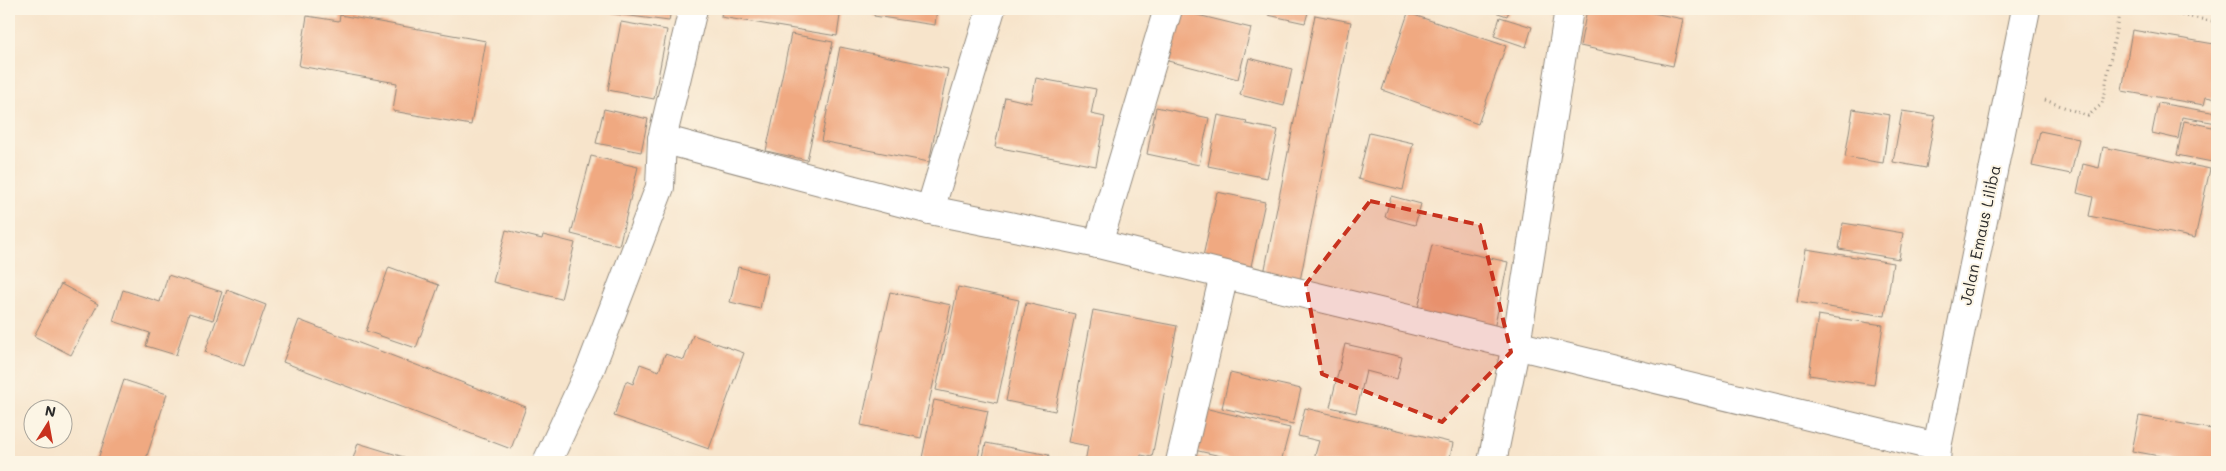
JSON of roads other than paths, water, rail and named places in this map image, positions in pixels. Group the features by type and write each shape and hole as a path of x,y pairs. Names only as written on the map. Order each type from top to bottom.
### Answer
{"street":[{"path":"547,462 591,366 660,187 662,139 693,9"},
{"path":"930,210 991,9"},
{"path":"1098,244 1168,9"},
{"path":"1492,462 1516,345 1570,9"},
{"name":"Jalan Emaus Liliba","path":"1937,454 2026,9"},
{"path":"662,139 930,210 1098,244 1516,345 1937,454"},
{"path":"1180,462 1224,275"}]}
